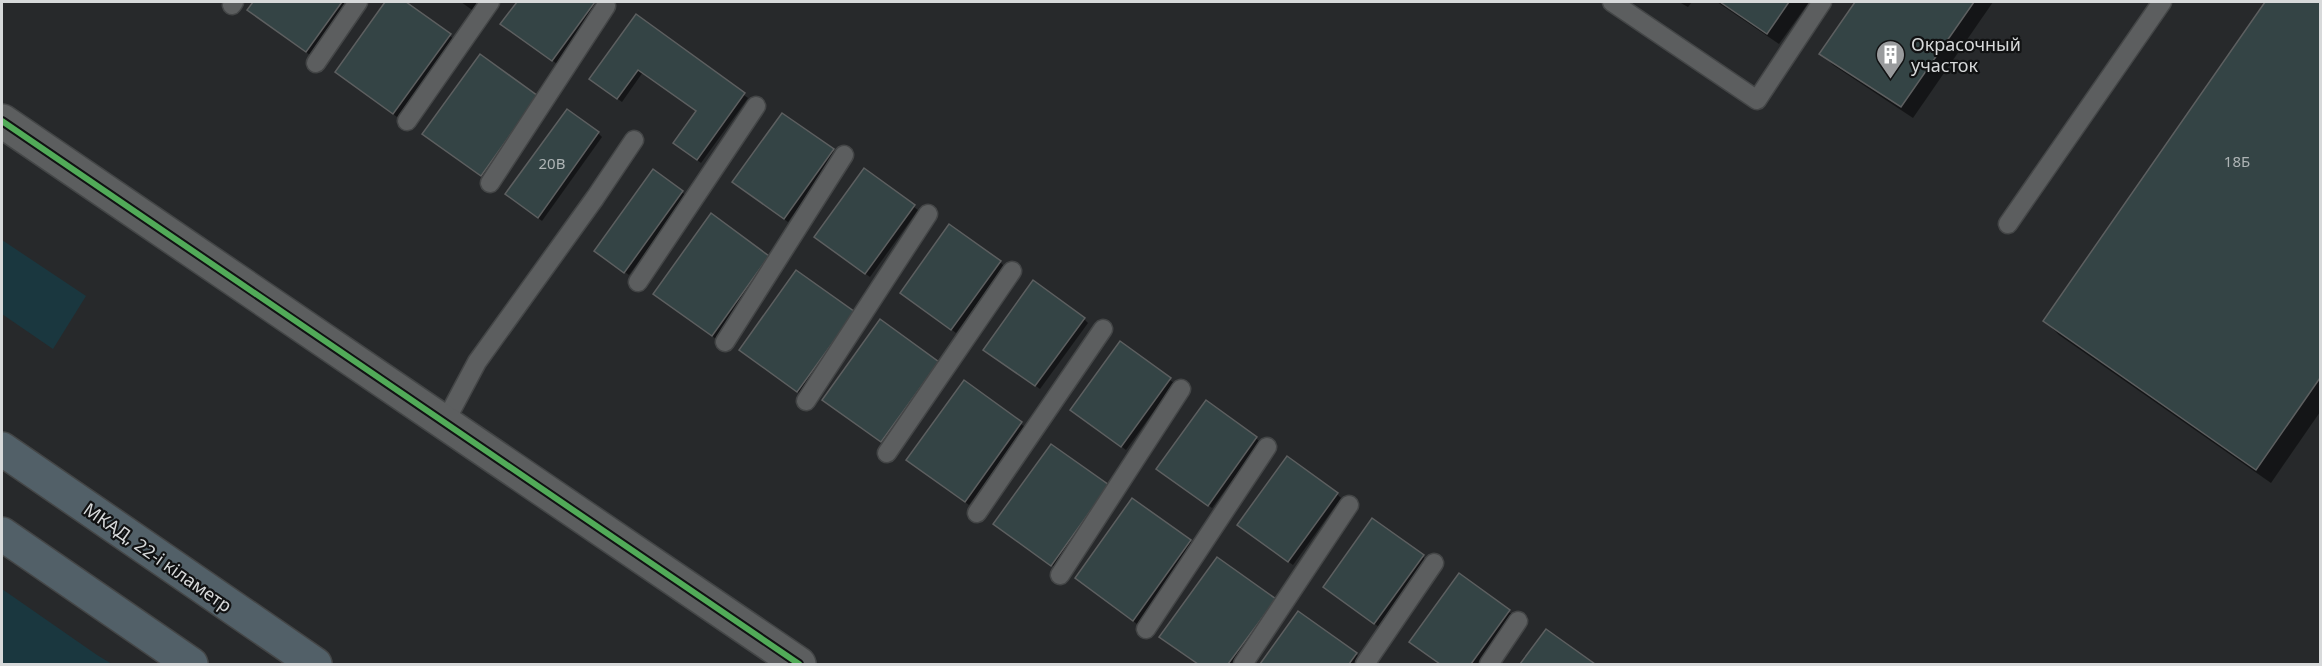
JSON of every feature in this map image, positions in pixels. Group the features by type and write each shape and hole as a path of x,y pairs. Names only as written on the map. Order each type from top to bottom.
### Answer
{"highway":[{"name":"МКАД, 22-і кіламетр","path":"2,449 315,664"},
{"path":"2,534 191,664"}],"street":[{"path":"2,121 799,664"}],"lane":[{"path":"316,63 358,2"},
{"path":"407,121 490,2"},
{"path":"1612,2 1757,100 1822,2"},
{"path":"2008,224 2162,2"},
{"path":"490,183 606,6"},
{"path":"638,282 756,106"},
{"path":"445,422 477,362 596,198 634,140"},
{"path":"725,342 844,155"},
{"path":"806,401 928,214"},
{"path":"887,453 1012,271"},
{"path":"977,513 1103,329"},
{"path":"1060,575 1181,389"},
{"path":"1146,629 1267,447"},
{"path":"1243,664 1349,505"},
{"path":"1365,664 1434,563"},
{"path":"1489,664 1518,621"}],"shaded area":[{"path":"2,240 86,296 53,349 2,314"},
{"path":"2,589 97,655 112,664 2,664"}],"building":[{"path":"253,2 342,2 306,52 247,10"},
{"path":"385,2 406,2 451,34 393,114 335,72"},
{"path":"517,2 595,2 552,61 500,24"},
{"path":"1720,2 1789,2 1767,34"},
{"name":"Окрасочный участок","path":"1855,2 1974,2 1901,107 1819,54"},
{"path":"2265,2 2320,2 2320,378 2256,470 2043,321"},
{"path":"636,14 745,93 697,160 673,143 696,111 638,70 617,99 589,79"},
{"path":"480,54 538,96 481,176 422,134"},
{"path":"567,109 599,132 538,218 505,194"},
{"path":"782,113 834,149 784,219 732,182"},
{"path":"864,168 915,205 865,274 814,237"},
{"path":"653,169 683,191 624,273 594,251"},
{"path":"711,213 769,256 712,336 653,294"},
{"path":"949,224 1001,261 951,330 900,293"},
{"path":"796,270 855,312 797,392 739,350"},
{"path":"1033,280 1085,318 1035,386 983,350"},
{"path":"880,319 939,362 881,442 822,400"},
{"path":"1120,341 1171,378 1121,447 1070,410"},
{"path":"964,380 1022,422 965,502 906,460"},
{"path":"1206,400 1257,437 1208,506 1156,469"},
{"path":"1051,444 1109,485 1051,566 993,524"},
{"path":"1287,456 1338,493 1288,562 1237,525"},
{"path":"1132,498 1191,540 1133,621 1075,578"},
{"path":"1372,518 1424,555 1374,624 1323,587"},
{"path":"1217,557 1276,599 1228,664 1198,664 1159,637"},
{"path":"1459,573 1510,610 1471,664 1440,664 1409,642"},
{"path":"1298,611 1357,653 1349,664 1260,664"},
{"path":"1546,629 1595,664 1520,664"}],"cycle path":[{"path":"2,121 799,664"}],"place":[{"name":"Окрасочный участок","path":"1890,80"}]}
